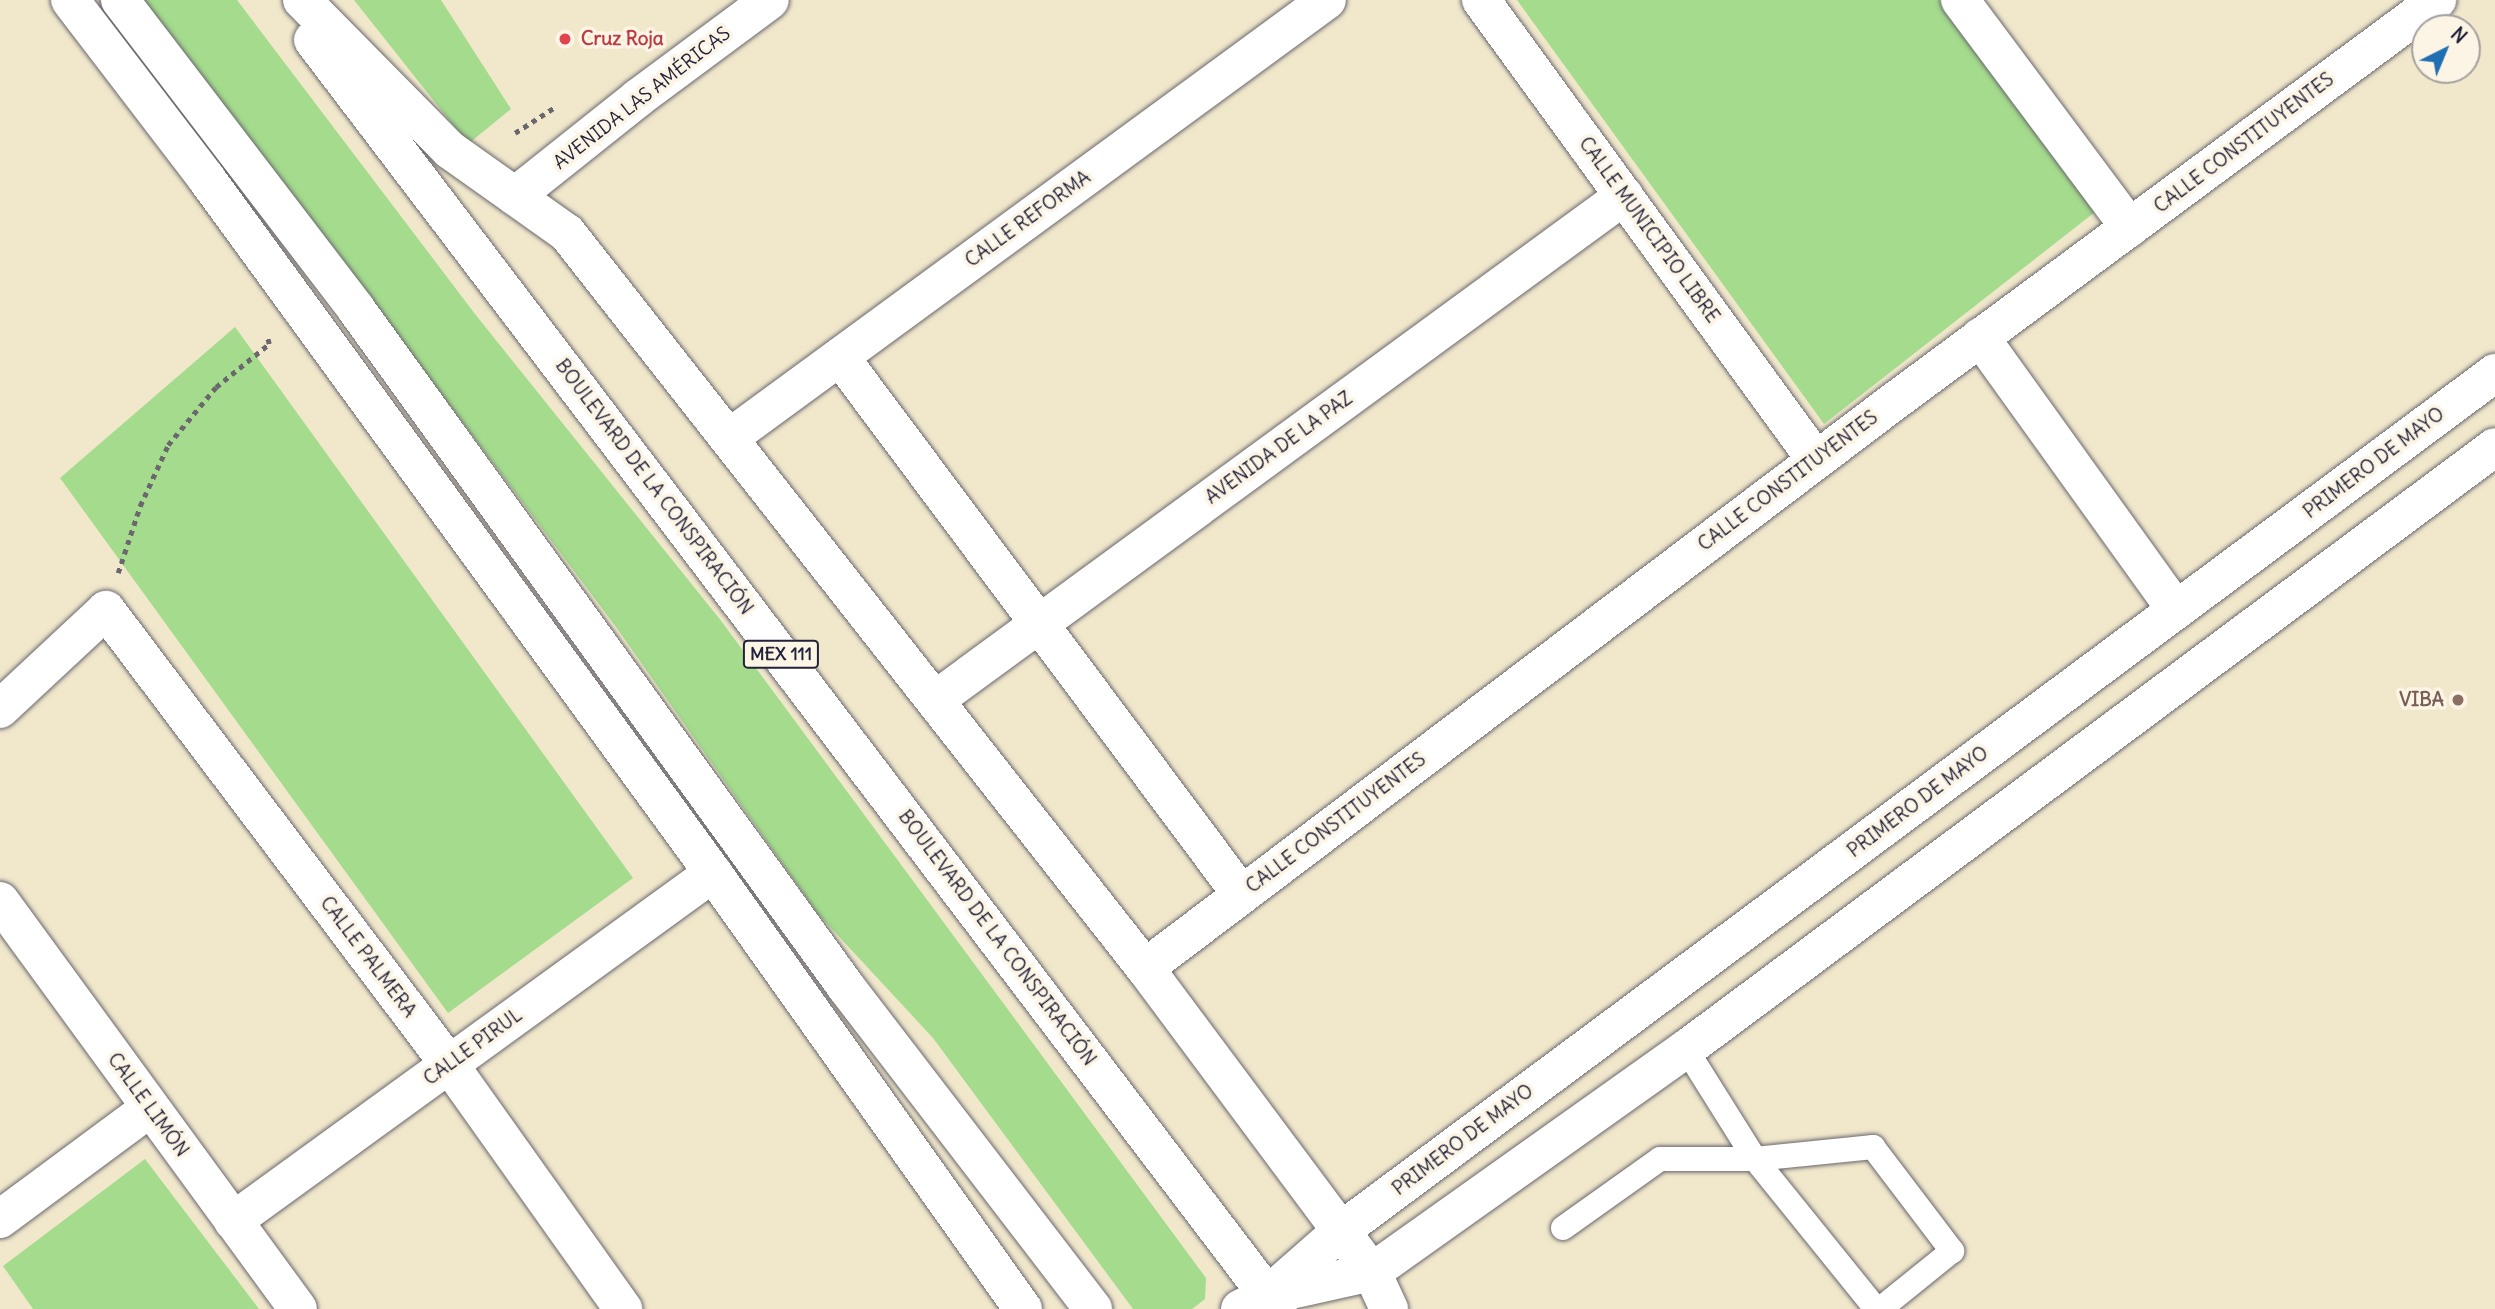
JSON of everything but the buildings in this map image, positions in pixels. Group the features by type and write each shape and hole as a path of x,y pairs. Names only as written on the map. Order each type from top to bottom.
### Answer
{"street":[{"path":"70,0 190,157 713,873 1023,1309"},
{"path":"120,0 356,309 846,987 1093,1309"},
{"name":"BOULEVARD DE LA CONSPIRACIÓN","path":"282,0 1262,1304"},
{"path":"302,0 450,150 567,233 1144,968 1342,1230 1372,1272 1389,1309"},
{"name":"AVENIDA LAS AMÉRICAS","path":"515,196 638,98 770,0"},
{"name":"CALLE REFORMA","path":"729,438 1326,0"},
{"name":"CALLE MUNICIPIO LIBRE","path":"1481,0 1816,460"},
{"path":"1960,0 2130,228"},
{"name":"CALLE CONSTITUYENTES","path":"1144,968 1980,337 2437,0"},
{"name":"AVENIDA DE LA PAZ","path":"935,700 1624,195"},
{"path":"1980,337 2176,610"},
{"path":"840,357 1241,894"},
{"name":"PRIMERO DE MAYO","path":"1262,1304 1342,1230 2495,373"},
{"path":"1262,1304 1372,1272 1686,1049 2495,447"},
{"path":"0,709 106,610"},
{"name":"CALLE PALMERA","path":"106,610 449,1064 624,1309"},
{"name":"CALLE PIRUL","path":"233,1221 713,873"},
{"name":"CALLE LIMÓN","path":"0,901 298,1309"},
{"path":"0,1219 150,1108"}],"lane":[{"path":"1563,1228 1660,1159 1755,1159 1873,1147 1952,1251 1878,1309 1755,1159 1686,1049"}],"path":[{"path":"106,610 140,506 168,445 216,387 269,344"}],"green space":[{"path":"140,0 237,0 475,314 722,622 1206,1278 1205,1299 1192,1309 1133,1309 933,1038 818,914 616,627 322,235"},
{"path":"354,0 441,0 511,109 468,144"},
{"path":"1517,0 1939,0 2095,212 1824,424"},
{"path":"235,327 633,878 448,1013 60,478"},
{"path":"145,1159 259,1309 33,1309 3,1266"}],"place":[{"name":"Cruz Roja","path":"565,39"},
{"name":"VIBA","path":"2458,700"}]}
